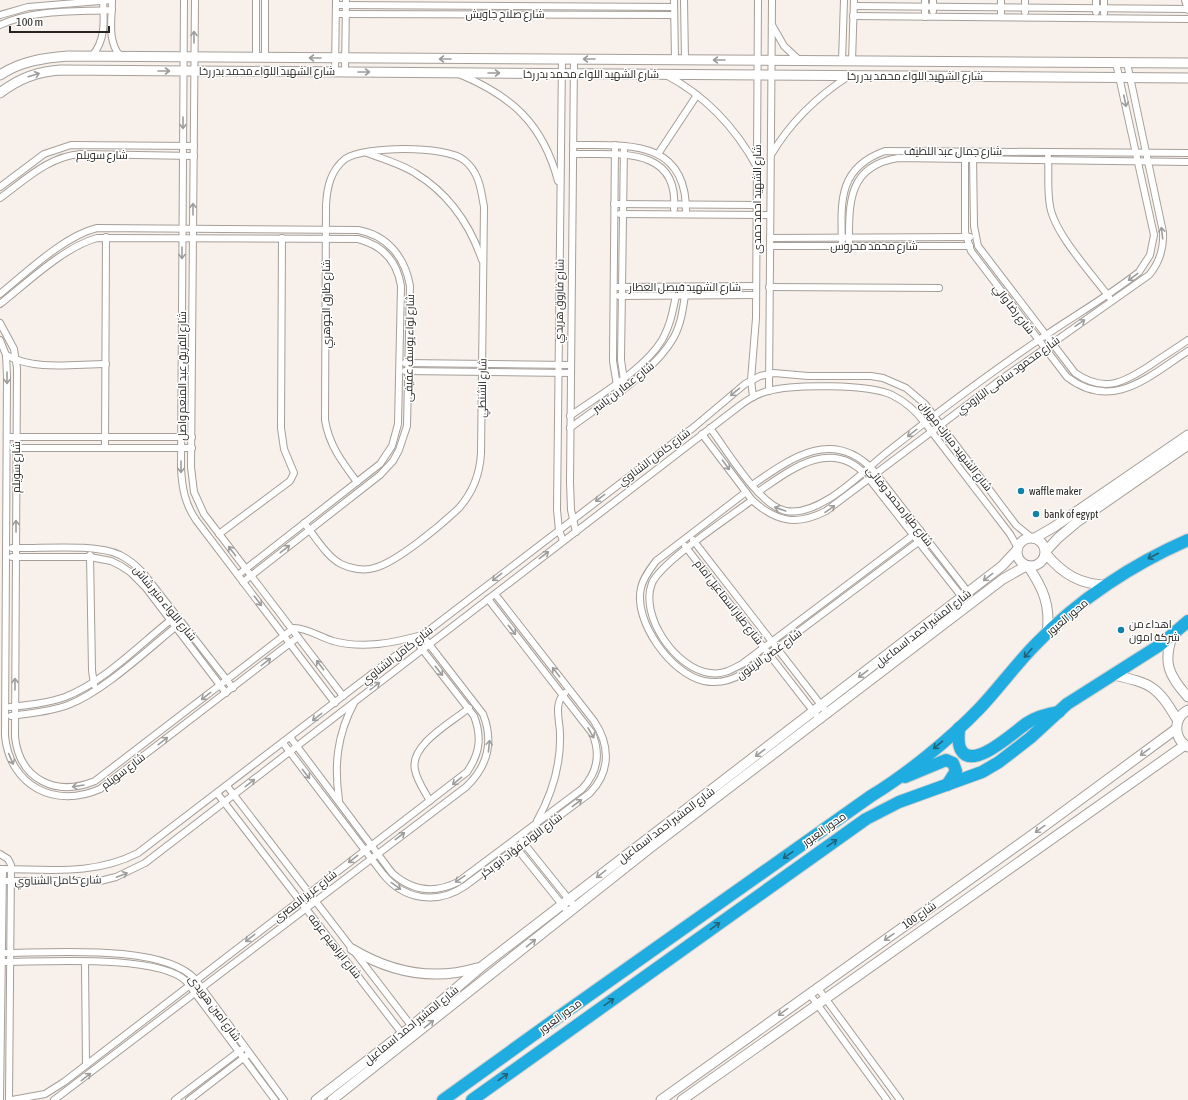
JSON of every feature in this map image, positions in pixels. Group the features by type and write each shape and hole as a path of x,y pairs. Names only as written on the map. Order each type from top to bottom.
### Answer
{"highway":[{"name":"محور العبور","path":"443,1100 582,1000 897,779 959,728 982,705 1047,633 1108,584 1147,559 1188,540"},
{"name":"محور العبور","path":"472,1100 866,819 899,802 982,772 999,762 1030,738 1059,712 1173,635 1188,621"},
{"path":"959,728 961,749 964,754 976,756 985,753 1027,723 1042,716 1059,712"},
{"path":"897,779 946,760 953,764 956,771 948,785"}],"street":[{"path":"92,56 99,47 102,37 103,0"},
{"path":"0,15 28,6 112,0 112,40 120,56"},
{"name":"شارع الفريق عبد المنعم واصل","path":"184,0 181,448 182,480 186,501 196,520 335,703"},
{"name":"شارع الفريق عبد المنعم واصل","path":"195,0 192,437 192,476 194,492 204,514 343,696"},
{"path":"256,0 260,57"},
{"path":"260,57 265,0"},
{"path":"684,0 685,60"},
{"name":"شارع الشهيد احمد حمدى","path":"753,397 750,380 755,343 758,0"},
{"name":"شارع الشهيد احمد حمدى","path":"769,391 772,0"},
{"path":"844,0 847,61"},
{"path":"925,0 925,17"},
{"path":"933,0 933,17"},
{"path":"1001,0 1001,17"},
{"path":"1025,0 1025,18"},
{"path":"1096,0 1096,18"},
{"path":"1104,0 1104,18"},
{"path":"847,61 854,3 925,7 1188,10 1185,0"},
{"path":"340,72 346,2"},
{"path":"417,2 417,13"},
{"path":"426,2 426,13"},
{"path":"336,3 340,72"},
{"name":"شارع صلاح جاويش","path":"336,3 674,3"},
{"path":"605,3 605,14"},
{"path":"613,3 613,14"},
{"path":"674,3 675,60"},
{"path":"0,25 33,15 112,10"},
{"name":"شارع صلاح جاويش","path":"336,14 426,13 674,15"},
{"path":"853,16 1188,19"},
{"path":"771,22 776,34 784,46 800,61"},
{"name":"شارع الشهيد اللواء محمد بدر رخا","path":"0,75 13,68 36,60 68,56 1188,63"},
{"name":"شارع فاروق هريدي","path":"562,59 557,510 559,530 563,541"},
{"name":"شارع فاروق هريدي","path":"574,59 570,501 572,520 576,532"},
{"name":"شارع محمود سامى البارودي","path":"710,428 767,502 778,509 787,511 804,510 826,500 934,415 1038,340 1139,272 1145,264 1153,245 1152,225 1116,63"},
{"name":"شارع محمود سامى البارودي","path":"702,434 752,500 770,514 781,519 805,520 826,511 940,424 1044,348 1149,275 1155,268 1162,251 1163,232 1127,63"},
{"name":"شارع الشهيد اللواء محمد بدر رخا","path":"0,93 21,79 45,72 61,70 1188,78"},
{"path":"456,73 497,92 525,116 546,147 553,164 560,190"},
{"path":"665,75 697,95 732,128 757,167"},
{"path":"770,157 787,130 803,110 849,76"},
{"path":"658,154 697,95"},
{"name":"شارع سويلم","path":"0,187 44,154 62,147 90,144 194,146"},
{"path":"573,145 615,145 644,148 658,154 672,166 680,177 685,190 686,214"},
{"path":"615,145 613,361 615,384 618,392"},
{"path":"624,146 621,360 625,387"},
{"name":"شارع الشنطي","path":"304,523 332,557 340,564 351,568 373,569 384,565 397,557 460,508 473,489 480,465 484,206 478,177 463,160 443,151 420,149 380,151"},
{"name":"شارع جمال عبد اللطيف","path":"842,246 841,203 843,191 848,180 863,162 874,155 895,150 1136,152"},
{"name":"شارع طارق الجوهري","path":"356,482 335,453 328,437 325,420 326,195 332,175 345,159 354,154 380,151"},
{"name":"شارع رضا والي","path":"964,151 966,237 968,246 1044,348 1067,376 1076,384 1097,392 1109,392 1131,387 1188,351"},
{"name":"شارع رضا والي","path":"973,151 975,237 978,246 1051,343 1076,373 1085,379 1106,384 1127,379 1188,340"},
{"path":"1048,151 1049,197 1052,217 1062,235 1113,301"},
{"path":"365,152 414,172 442,194 454,206 466,226 476,245 483,266"},
{"path":"1136,152 1188,152"},
{"name":"شارع سويلم","path":"0,198 49,162 64,156 81,154 194,156"},
{"path":"573,154 624,155 646,158 661,167 668,176 673,187 673,214"},
{"name":"شارع جمال عبد اللطيف","path":"849,246 849,211 851,195 862,176 879,163 898,158 1138,161"},
{"path":"1138,161 1188,162"},
{"path":"614,204 757,205"},
{"path":"614,214 770,215"},
{"name":"شارع لواء يوسف عفيفى","path":"0,294 67,242 89,230 106,227 358,230 376,235 393,248 402,261 410,286 407,426 399,450 393,461 380,475 243,582"},
{"path":"105,448 106,237"},
{"name":"شارع لواء يوسف عفيفى","path":"0,304 74,247 89,240 106,237 358,239 384,251 396,267 401,286 398,424 392,446 380,464 238,574"},
{"name":"شارع محمد محروس","path":"770,238 975,237"},
{"path":"219,534 290,481 294,474 284,450 281,428 282,238"},
{"name":"شارع محمد محروس","path":"770,246 978,246"},
{"name":"شارع الشهيد فيصل العطار","path":"614,287 756,286"},
{"path":"770,287 939,288"},
{"name":"شارع الشهيد فيصل العطار","path":"614,296 756,295"},
{"name":"شارع عمار بن ياسر","path":"570,416 623,378 650,355 663,339 669,324 676,296"},
{"name":"شارع عمار بن ياسر","path":"570,428 649,368 670,343 678,328 685,296"},
{"name":"شارع سويلم","path":"0,322 10,339 16,360 14,707 16,747 26,767 43,782 53,786 75,787 90,783 105,775 292,628"},
{"name":"شارع سويلم","path":"0,340 6,355 7,376 6,748 10,759 22,778 36,788 51,795 77,796 91,793 110,782 298,637"},
{"path":"6,355 16,360 37,364 106,364"},
{"path":"400,363 571,365"},
{"path":"996,370 1003,378"},
{"path":"400,371 571,373"},
{"name":"شارع كامل الشناوي","path":"1,869 81,870 96,868 125,860 150,845 694,427 750,380 769,374"},
{"name":"شارع الشهيد مبارك مهران","path":"769,374 871,376 895,382 916,395 934,415 1016,525 1033,538"},
{"name":"شارع الشهيد مبارك مهران","path":"769,391 802,387 871,388 901,400 917,413 925,423 1010,534 1017,549"},
{"name":"شارع كامل الشناوي","path":"1,881 84,882 116,877 145,863 702,434 753,397 769,391"},
{"path":"1047,633 1049,615 1046,599 1041,585 1027,566 1018,560 1017,549 1022,542 1033,538 1092,506 1177,447 1188,435"},
{"path":"7,437 192,437"},
{"path":"1177,447 1188,445"},
{"path":"7,448 192,448"},
{"name":"شارع طيار محمد وفائي","path":"752,484 784,463 806,452 817,450 839,451 861,459 870,466 920,530 965,595"},
{"path":"806,452 809,460"},
{"name":"شارع طيار محمد وفائي","path":"758,492 798,464 809,460 828,458 838,459 856,466 869,478 918,542 965,595"},
{"name":"شارع غصن الزيتون","path":"746,492 652,566 643,582 640,594 642,618 647,629 675,663 692,677 702,681 723,682 742,674 925,537"},
{"name":"شارع غصن الزيتون","path":"752,500 666,565 658,573 649,594 649,605 655,625 671,647 681,657 691,666 703,672 720,673 742,664 772,643 920,530"},
{"path":"1027,566 1040,562 1046,552 1092,506"},
{"name":"شارع طيار اسماعيل امام","path":"690,535 828,714"},
{"path":"1033,538 1043,542 1046,552 1060,570 1074,579 1091,584 1108,584"},
{"name":"شارع طيار اسماعيل امام","path":"682,541 820,720"},
{"name":"شارع اللواء منير شاش","path":"6,548 90,549 109,551 133,563 144,574 233,688"},
{"path":"90,549 93,682 95,691"},
{"name":"شارع المشير احمد اسماعيل","path":"332,1100 418,1034 569,905 1002,566 1017,549"},
{"name":"شارع اللواء منير شاش","path":"6,558 90,557 111,561 130,572 146,588 226,693"},
{"name":"شارع المشير احمد اسماعيل","path":"316,1100 412,1026 481,967 569,905 820,720 1003,579 1027,566"},
{"name":"شارع اللواء فؤاد ابو بكر","path":"283,743 388,881 405,893 416,897 438,898 458,890 524,843 590,793 599,782 605,768 607,756 601,731 495,594"},
{"name":"شارع اللواء فؤاد ابو بكر","path":"290,737 392,873 408,885 418,889 439,889 458,882 582,789 594,774 597,765 597,749 592,733 488,599"},
{"path":"5,708 64,697 93,682 176,615"},
{"path":"5,717 63,707 95,691 182,622"},
{"path":"292,628 300,628 334,641 370,645 388,644 422,635"},
{"name":"شارع عزيز المصرى","path":"54,1100 195,994 476,778 488,754 489,733 484,714 422,635"},
{"path":"1173,635 1169,646 1168,659 1170,671 1175,682 1188,697"},
{"name":"شارع عزيز المصرى","path":"12,1100 45,1094 64,1082 299,900 458,780 474,762 480,739 478,727 469,708 415,640"},
{"path":"675,663 681,657"},
{"path":"1114,675 1140,680 1161,694 1177,725 1177,735 1186,746"},
{"path":"537,823 548,799 556,774 560,736 558,703 563,695 570,689"},
{"path":"339,802 336,782 337,753 341,733 355,702"},
{"path":"430,801 416,776 414,763 415,756 422,745 469,708"},
{"name":"شارع 100","path":"661,1100 817,987 1039,830 1177,725 1181,715 1188,710"},
{"name":"شارع 100","path":"682,1100 1186,746"},
{"name":"شارع ابراهيم عرفه","path":"227,786 418,1034"},
{"name":"شارع ابراهيم عرفه","path":"217,793 408,1042"},
{"path":"519,836 569,905"},
{"path":"512,842 569,905"},
{"path":"0,854 10,862 11,869 9,1100"},
{"path":"0,1100 2,962 1,869"},
{"path":"352,950 380,964 412,974 443,975 460,973 481,967"},
{"name":"شارع امين هويدى","path":"2,953 137,955 172,964 187,972 196,980 284,1100"},
{"name":"شارع امين هويدى","path":"2,962 127,963 150,966 175,973 183,978 189,985 275,1100"},
{"path":"85,962 86,1065"},
{"path":"817,987 900,1100"},
{"path":"809,993 887,1100"},
{"path":"213,1019 221,1014"},
{"path":"175,1100 245,1047"},
{"path":"852,1053 861,1047"},
{"path":"189,1100 250,1053"},
{"path":"214,1070 219,1077"}],"place":[{"name":"waffle maker","path":"1021,491"},
{"name":"bank of egypt","path":"1036,514"},
{"name":"اهداء من شركة امون","path":"1121,630"}]}
